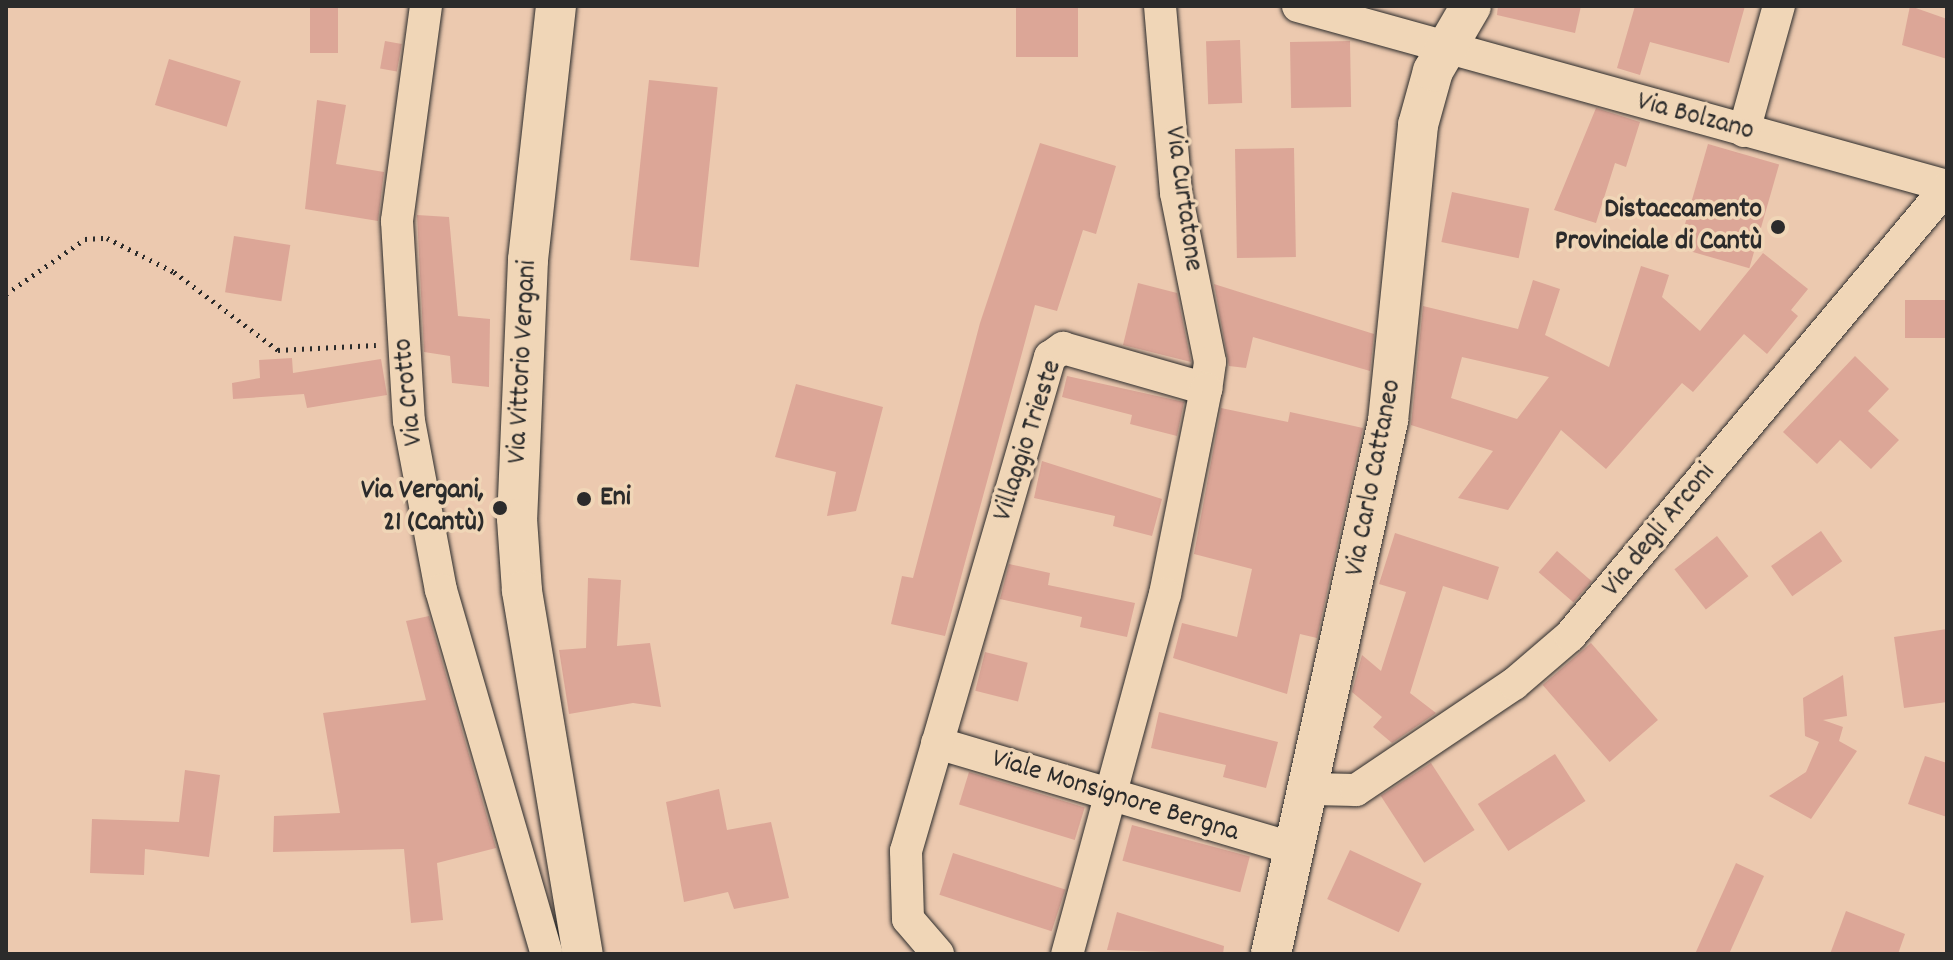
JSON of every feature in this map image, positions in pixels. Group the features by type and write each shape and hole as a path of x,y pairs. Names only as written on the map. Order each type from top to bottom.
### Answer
{"street":[{"name":"Via Crotto","path":"426,6 397,221 409,421 441,590 547,954"},
{"name":"Via Vittorio Vergani","path":"556,6 528,260 517,519 522,591 583,954"},
{"name":"Via Curtatone","path":"1160,6 1176,193 1210,362 1206,389"},
{"name":"Via Bolzano","path":"1298,6 1443,50 1947,187"},
{"name":"Via Carlo Cattaneo","path":"1271,954 1294,849 1312,789 1388,421 1418,125 1443,50 1471,6"},
{"path":"1744,131 1779,6"},
{"name":"Via degli Arconi","path":"1312,789 1356,790 1514,684 1570,636 1947,187"},
{"name":"Villaggio Trieste","path":"938,954 908,919 905,874 937,743 1050,357 1063,348 1206,389"},
{"path":"1067,954 1112,799 1165,594 1206,389"},
{"name":"Viale Monsignore Bergna","path":"937,743 1112,799 1294,849"}],"path":[{"path":"6,294 85,239 107,238 174,272 278,350 404,343"}],"building":[{"path":"310,6 338,6 338,53 310,53"},
{"path":"1016,6 1078,6 1078,57 1016,57"},
{"path":"1498,6 1581,6 1575,33 1497,15"},
{"path":"1635,6 1745,6 1729,63 1650,42 1640,75 1617,68"},
{"path":"1910,6 1947,19 1947,59 1902,45"},
{"path":"1240,40 1242,103 1208,104 1206,41"},
{"path":"385,41 402,44 397,72 380,69"},
{"path":"1350,41 1351,107 1291,108 1290,42"},
{"path":"169,59 241,81 227,127 155,105"},
{"path":"649,80 718,87 699,267 630,260"},
{"path":"317,100 346,105 336,164 384,172 378,221 305,209"},
{"path":"1596,108 1640,122 1626,167 1615,163 1596,223 1554,210"},
{"path":"1040,143 1116,166 1096,234 1083,230 1057,311 1035,305 945,636 891,624 902,576 913,578 980,323"},
{"path":"1708,144 1779,164 1749,268 1678,248"},
{"path":"1294,148 1296,257 1237,258 1235,149"},
{"path":"1452,192 1529,208 1519,258 1441,242"},
{"path":"417,215 449,217 458,316 490,319 489,387 452,383 450,356 424,352"},
{"path":"234,236 290,245 281,301 225,292"},
{"path":"1763,253 1808,289 1791,310 1798,316 1767,354 1744,334 1693,392 1682,383 1606,469 1561,430 1508,510 1458,498 1493,451 1411,425 1423,306 1518,329 1533,280 1560,289 1545,335 1609,367 1641,266 1669,275 1662,297 1700,331","holes":["1462,357 1549,377 1517,419 1451,398"]},
{"path":"1138,283 1177,293 1191,362 1123,345"},
{"path":"1214,284 1374,334 1370,371 1253,337 1246,368 1229,366"},
{"path":"1905,300 1947,300 1947,338 1905,338"},
{"path":"1855,356 1889,389 1868,411 1899,440 1871,469 1840,440 1817,464 1783,432"},
{"path":"292,358 293,373 381,359 387,395 307,408 304,394 233,399 232,383 260,378 259,360"},
{"path":"1067,376 1184,402 1177,436 1130,424 1132,415 1062,397"},
{"path":"796,384 883,407 856,511 827,516 836,472 775,457"},
{"path":"1221,408 1288,422 1290,412 1363,428 1317,638 1300,634 1287,694 1173,658 1182,623 1237,637 1252,569 1194,554"},
{"path":"1042,461 1162,499 1152,536 1113,526 1115,516 1034,498"},
{"path":"1821,531 1842,561 1792,596 1771,566"},
{"path":"1395,533 1499,567 1488,600 1443,586 1410,693 1436,713 1392,743 1373,727 1382,717 1352,692 1362,655 1381,671 1406,592 1379,584"},
{"path":"1717,536 1748,576 1706,609 1674,569"},
{"path":"1557,551 1592,581 1573,602 1539,572"},
{"path":"1009,564 1050,573 1048,585 1135,603 1127,637 1080,627 1082,617 1000,599"},
{"path":"588,578 621,580 617,646 650,643 661,707 633,703 569,714 559,650 586,648"},
{"path":"429,616 496,848 437,863 443,920 411,923 404,849 273,852 274,816 340,813 323,713 426,700 406,621"},
{"path":"1947,629 1947,702 1904,708 1894,637"},
{"path":"1591,643 1658,720 1610,762 1543,685"},
{"path":"985,652 1028,663 1018,701 975,691"},
{"path":"1843,675 1847,716 1823,720 1843,727 1839,741 1857,751 1811,819 1769,796 1806,772 1819,742 1805,736 1803,698"},
{"path":"1159,712 1278,742 1266,788 1223,777 1226,765 1151,748"},
{"path":"1555,754 1585,801 1508,851 1478,804"},
{"path":"1925,756 1947,763 1947,817 1908,804"},
{"path":"1431,763 1475,830 1424,863 1381,796"},
{"path":"185,770 220,775 209,857 145,849 144,875 90,873 92,819 179,822"},
{"path":"969,772 1085,807 1075,840 959,805"},
{"path":"719,789 727,830 771,822 789,898 734,909 728,892 684,902 666,802"},
{"path":"1132,825 1250,857 1240,892 1122,861"},
{"path":"1350,850 1422,883 1399,932 1327,899"},
{"path":"953,853 1065,889 1052,931 939,895"},
{"path":"1736,863 1764,876 1729,954 1695,954"},
{"path":"1846,911 1905,934 1898,954 1830,954"},
{"path":"1117,912 1224,946 1223,954 1107,950"}],"place":[{"name":"Distaccamento Provinciale di Cantù","path":"1778,227"},
{"name":"Eni","path":"584,499"},
{"name":"Via Vergani, 21 (Cantù)","path":"500,508"}]}
